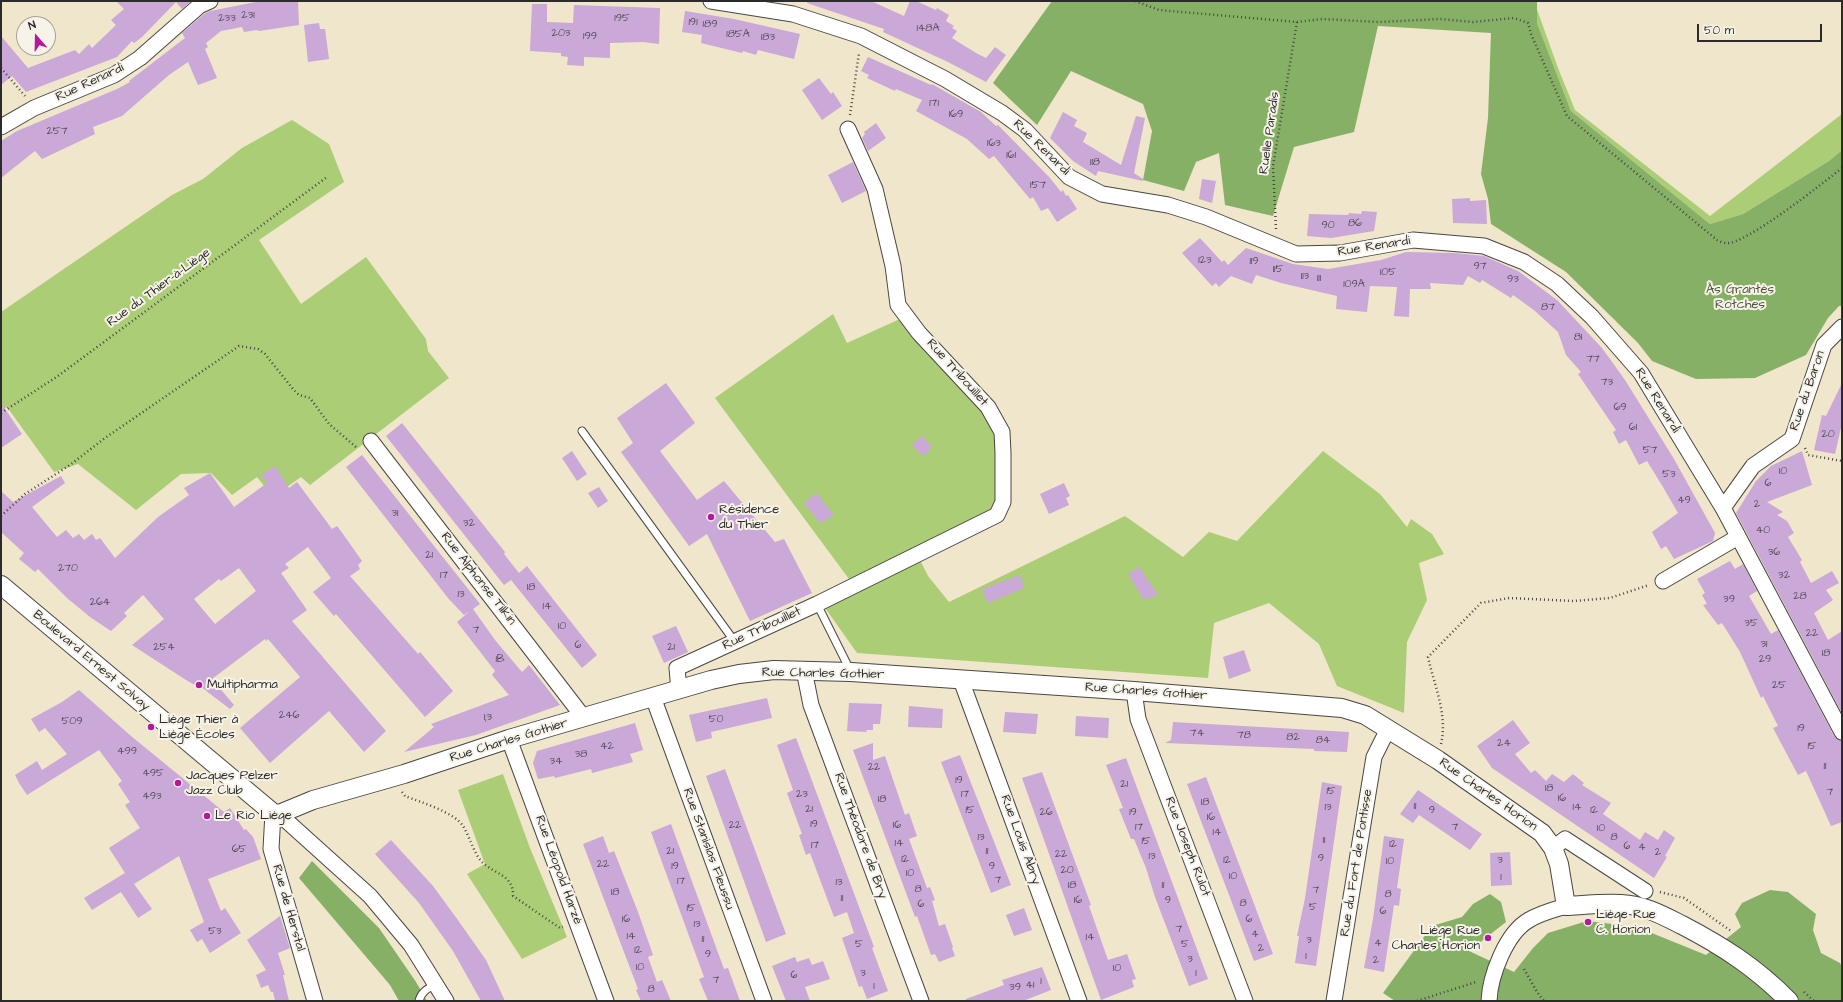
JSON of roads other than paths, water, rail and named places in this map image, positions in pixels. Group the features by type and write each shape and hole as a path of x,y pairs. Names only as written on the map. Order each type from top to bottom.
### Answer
{"street":[{"name":"Rue Renardi","path":"1,127 34,108 114,75 140,58 199,6 210,1"},
{"name":"Rue Renardi","path":"711,1 793,14 861,36 945,79 1002,113 1025,130 1069,177 1102,194 1168,205 1206,217 1296,254 1340,253 1413,240 1484,246 1524,262 1557,284 1592,317 1641,373 1723,508 1842,732"},
{"name":"Rue Tribouillet","path":"679,690 677,668 817,604 997,515 1003,502 1004,453 1002,432 988,407 919,333 898,305 893,266 874,189 848,129"},
{"name":"Rue du Baron","path":"1723,508 1753,466 1794,433 1824,346 1842,327"},
{"name":"Rue Alphonse Tilkin","path":"371,441 584,718"},
{"path":"1664,581 1738,538"},
{"name":"Boulevard Ernest Solvay","path":"1,585 276,813 370,896 411,945 446,1001"},
{"name":"Rue Charles Gothier","path":"276,813 313,800 404,774 509,739 653,697 739,674 774,670 851,672 1134,691 1342,708 1365,715 1388,729"},
{"name":"Rue Théodore de Bry","path":"804,670 811,705 921,1001"},
{"name":"Rue Louis Abry","path":"961,680 1079,1001"},
{"name":"Rue Joseph Rulot","path":"1134,691 1138,719 1245,1001"},
{"name":"Rue Stanislas Fleussu","path":"653,697 764,1001"},
{"name":"Rue Charles Horion","path":"1388,729 1438,760 1542,833 1553,848 1559,864 1566,906"},
{"name":"Rue du Fort de Pontisse","path":"1334,1001 1374,757 1388,729"},
{"name":"Rue Léopold Harzé","path":"509,739 606,1001"},
{"name":"Rue de Herstal","path":"276,813 271,849 315,1001"},
{"path":"1553,848 1565,839 1645,891"},
{"path":"1489,1001 1493,976 1505,948 1520,927 1528,920 1545,912 1566,906 1622,904 1652,910 1710,940 1748,964 1766,978 1789,1001"}],"lane":[{"path":"582,431 734,642"},
{"path":"817,604 851,672"},
{"path":"419,1001 420,995 424,991 436,984"}],"place":[{"name":"Résidence du Thier","path":"711,517"},
{"name":"Multipharma","path":"199,685"},
{"name":"Liège Thier à Liège Écoles","path":"151,727"},
{"name":"Jacques Pelzer Jazz Club","path":"178,783"},
{"name":"Le Rio Liège","path":"207,816"},
{"name":"Liège Rue C. Horion","path":"1588,922"},
{"name":"Liège Rue Charles Horion","path":"1488,938"}],"park label":[{"name":"Ås Grantès Rotches","path":"1740,298"}]}
